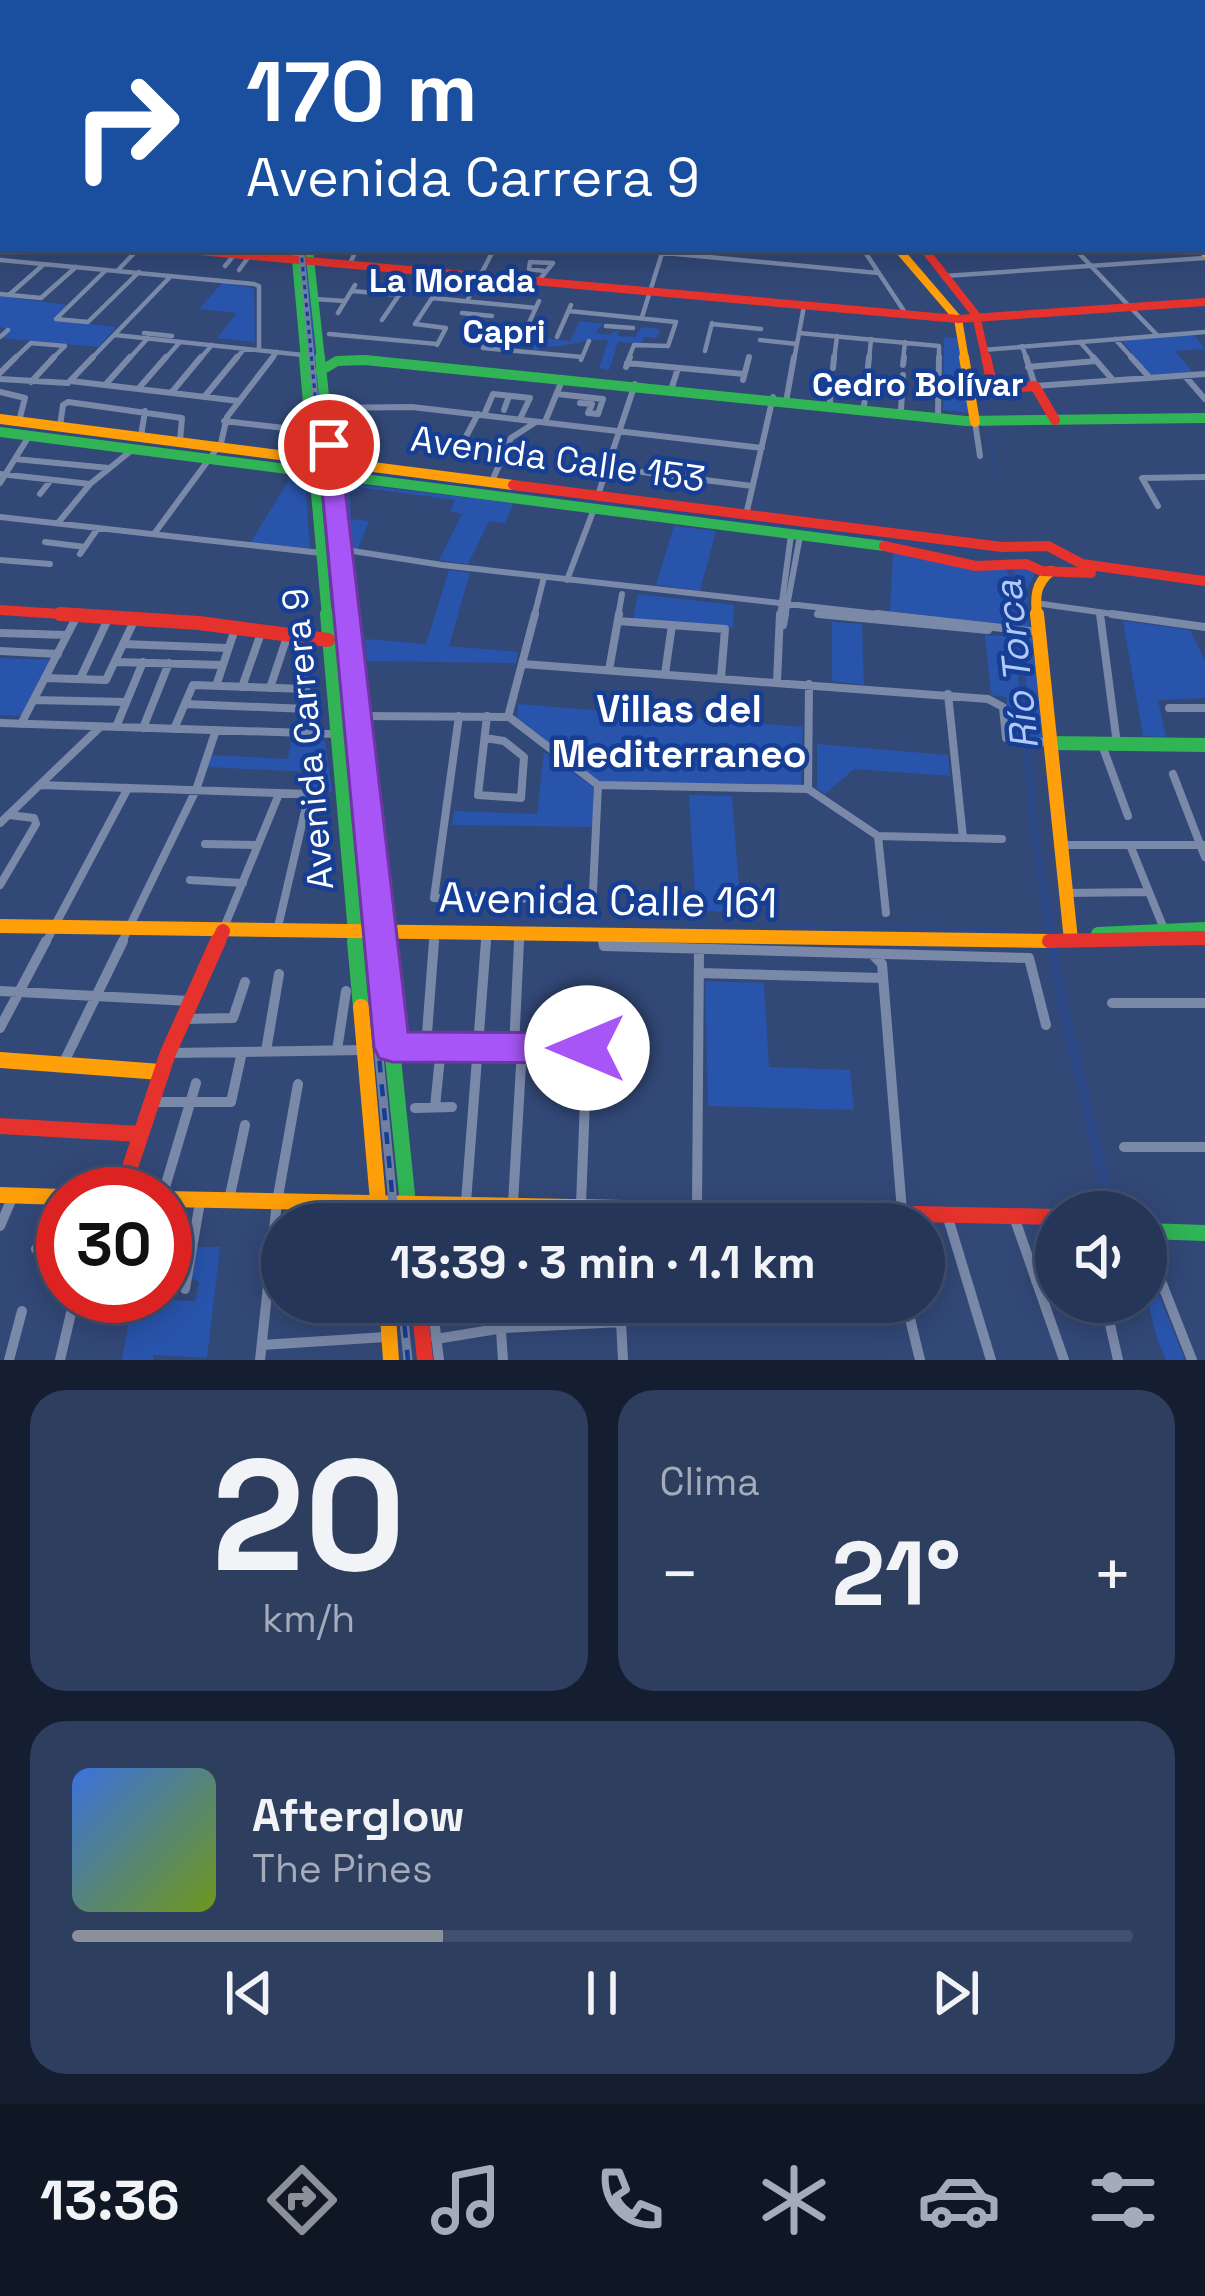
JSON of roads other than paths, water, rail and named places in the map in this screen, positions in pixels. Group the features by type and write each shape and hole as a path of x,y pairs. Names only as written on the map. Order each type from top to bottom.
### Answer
{"main road":[{"path":"210,252 354,255 481,275 542,275 804,306 957,317 1205,300"},
{"path":"248,252 957,317"},
{"path":"901,252 957,317 975,420"},
{"path":"926,252 977,317 993,389 1035,386 1054,420"},
{"name":"Avenida Carrera 9","path":"306,257 335,492 407,1201"},
{"name":"Avenida Carrera 9","path":"306,257 302,351 378,1203"},
{"path":"318,350 340,357 561,384 588,381 993,422 1205,418"},
{"path":"320,371 340,357 375,358 522,372 561,384"},
{"path":"634,386 779,400"},
{"path":"830,405 975,420"},
{"name":"Avenida Calle 153","path":"0,419 137,442 180,441 313,457"},
{"name":"Avenida Calle 153","path":"3,436 291,454 313,457 360,480 746,514 1002,547 1036,545"},
{"name":"Avenida Calle 153","path":"331,464 340,456 369,465 901,549 976,566 1053,571"},
{"path":"335,492 360,480"},
{"path":"1014,565 1036,545 1053,548 1066,559 1205,585"},
{"path":"1066,559 1065,566 1037,586 1035,603 1067,940"},
{"path":"1053,571 1205,585"},
{"path":"0,610 328,640"},
{"path":"1047,742 1205,745"},
{"name":"Avenida Calle 161","path":"0,926 692,934 888,952 1205,934"},
{"name":"Avenida Calle 161","path":"1067,940 1118,930 1205,934"},
{"path":"130,1167 168,1053 223,931"},
{"path":"692,934 705,949"},
{"path":"870,953 888,952"},
{"path":"0,1060 161,1072"},
{"path":"0,1126 140,1134"},
{"path":"6,1196 36,1197"},
{"path":"192,1199 328,1203"},
{"path":"388,1203 513,1203"},
{"path":"946,1213 1035,1216"},
{"path":"1167,1232 1205,1233"},
{"path":"388,1323 392,1360"},
{"path":"421,1323 424,1360"}],"street":[{"path":"118,271 135,252"},
{"path":"467,302 492,252"},
{"path":"642,317 663,252"},
{"path":"673,252 878,273"},
{"path":"866,252 904,311"},
{"path":"1078,252 1158,336"},
{"path":"1180,252 1187,259"},
{"path":"945,276 1187,259 1204,253"},
{"path":"225,266 243,255"},
{"path":"239,270 243,255"},
{"path":"0,260 252,283 259,286 260,348"},
{"path":"0,272 14,261"},
{"path":"4,295 44,264"},
{"path":"4,295 41,298 76,267"},
{"path":"107,269 56,319 88,322 139,272"},
{"path":"68,383 171,275"},
{"path":"382,320 402,292 353,288 329,334 436,345 446,328 415,324 434,295 467,302 538,304 523,335 491,333 483,349 581,359 589,341"},
{"path":"314,299 345,301"},
{"path":"478,314 484,303"},
{"path":"746,514 804,306"},
{"path":"557,337 570,308 674,321 666,347 634,345 627,365 744,377 748,356"},
{"path":"462,313 492,316"},
{"path":"620,327 624,316"},
{"path":"705,351 712,322 762,327 759,343 797,344"},
{"path":"606,326 633,328"},
{"path":"799,333 939,346 938,413"},
{"path":"983,350 1202,333 1205,342"},
{"path":"114,335 302,351"},
{"path":"105,385 146,336"},
{"path":"832,368 837,336"},
{"path":"375,358 388,339"},
{"path":"864,406 871,339"},
{"path":"1115,339 1150,378"},
{"path":"175,340 302,351"},
{"path":"138,389 175,340"},
{"path":"903,365 904,342"},
{"path":"1080,342 1113,380"},
{"path":"0,376 31,343 65,346 30,382"},
{"path":"171,393 212,345"},
{"path":"1022,346 1035,386 1205,374"},
{"path":"204,397 244,349"},
{"path":"154,534 215,448 224,421 277,352"},
{"path":"522,372 532,353"},
{"path":"1028,367 1096,361"},
{"path":"672,387 678,368"},
{"path":"901,410 903,375"},
{"path":"1184,375 1203,399"},
{"path":"0,376 238,401"},
{"path":"830,405 831,378"},
{"path":"492,481 512,438 542,422 561,384 603,399 598,414 588,413 592,404 580,403"},
{"path":"567,580 634,386"},
{"path":"0,392 24,396 19,421"},
{"path":"462,444 493,394 530,398 520,419"},
{"path":"504,410 509,396"},
{"path":"60,426 63,405 68,402 145,411 182,418 180,441"},
{"path":"326,415 400,406 761,448"},
{"path":"58,523 90,484 137,442 145,411"},
{"path":"975,420 980,456"},
{"path":"224,421 313,457"},
{"path":"0,483 29,436"},
{"path":"15,459 110,468"},
{"path":"642,472 752,486"},
{"path":"3,474 90,484"},
{"path":"1158,506 1142,478 1205,477"},
{"path":"40,494 51,480"},
{"path":"0,517 321,553"},
{"path":"45,542 82,550 98,528"},
{"path":"777,682 795,535"},
{"path":"340,555 979,631 1010,629"},
{"path":"0,560 50,564"},
{"path":"508,717 544,577"},
{"path":"567,580 1038,632"},
{"path":"609,670 622,594"},
{"path":"765,602 785,594"},
{"path":"785,594 800,605 828,610"},
{"path":"1035,603 1205,627"},
{"path":"1100,612 1117,744"},
{"path":"22,724 77,615"},
{"path":"80,679 109,617"},
{"path":"45,678 106,680 135,619"},
{"path":"618,621 725,629 721,678"},
{"path":"665,674 672,625"},
{"path":"216,686 235,628"},
{"path":"0,633 67,635"},
{"path":"242,687 261,633"},
{"path":"270,688 287,637"},
{"path":"302,640 309,733"},
{"path":"123,644 227,648"},
{"path":"0,651 58,653"},
{"path":"115,662 222,665"},
{"path":"116,727 143,662"},
{"path":"143,728 169,663"},
{"path":"523,664 988,698 1003,707 1011,739 1047,742"},
{"path":"808,788 809,684"},
{"path":"175,729 193,685 306,689"},
{"path":"948,694 963,838"},
{"path":"34,700 126,703"},
{"path":"185,704 307,709"},
{"path":"1169,708 1205,708"},
{"path":"357,716 508,717 598,785 808,788 878,836 1003,839"},
{"path":"459,716 434,898 593,899"},
{"path":"485,738 504,741 524,757 521,798 480,798 483,755 485,738 488,716"},
{"path":"0,723 336,734"},
{"path":"4,819 100,727"},
{"path":"63,1063 196,790 216,730"},
{"path":"1102,744 1128,816"},
{"path":"483,755 497,766"},
{"path":"1173,774 1205,857"},
{"path":"40,785 309,794 277,931"},
{"path":"592,912 598,785"},
{"path":"0,1028 128,788"},
{"path":"223,931 279,793"},
{"path":"0,885 36,824 34,818 4,819"},
{"path":"878,836 886,913"},
{"path":"205,844 258,845"},
{"path":"1061,845 1203,845"},
{"path":"1130,845 1164,929"},
{"path":"190,880 243,883"},
{"path":"1066,893 1149,892"},
{"path":"426,1047 436,929"},
{"path":"466,1202 487,930"},
{"path":"513,1203 519,931"},
{"path":"602,932 604,946 1002,957 1034,977 1046,1025"},
{"path":"697,1203 698,973 705,949"},
{"path":"888,952 883,978 901,1203"},
{"path":"698,973 883,978"},
{"path":"266,1051 279,974"},
{"path":"183,1019 233,1018 245,982"},
{"path":"0,991 192,1001"},
{"path":"337,1050 346,991"},
{"path":"1112,1003 1205,1003"},
{"path":"392,1047 587,1048 581,1203"},
{"path":"435,1107 441,1047"},
{"path":"168,1053 364,1050"},
{"path":"151,1102 231,1102 242,1052"},
{"path":"172,1167 196,1083"},
{"path":"277,1202 298,1084"},
{"path":"415,1108 452,1107"},
{"path":"229,1201 245,1125"},
{"path":"1124,1147 1205,1147"},
{"path":"0,1226 6,1196"},
{"path":"192,1247 200,1200"},
{"path":"946,1213 991,1360"},
{"path":"1013,1214 1035,1278"},
{"path":"1167,1296 1192,1360"},
{"path":"9,1360 22,1311"},
{"path":"60,1360 69,1323"},
{"path":"260,1360 266,1323"},
{"path":"434,1323 439,1360"},
{"path":"502,1323 503,1360"},
{"path":"436,1339 503,1328 601,1323"},
{"path":"621,1323 623,1360"},
{"path":"911,1323 920,1360"},
{"path":"1051,1323 1064,1360"},
{"path":"1110,1323 1118,1360"},
{"path":"262,1345 389,1337"}],"waterway":[{"path":"913,252 963,310"},
{"path":"968,323 987,415"},
{"path":"990,437 997,477"},
{"path":"385,921 444,918 1009,930 1047,935"}],"railway":[{"path":"301,252 368,944"},
{"path":"368,941 393,1203"},
{"path":"404,1323 408,1360"}],"district":[{"name":"La Morada","path":"452,281"},
{"name":"Capri","path":"504,332"},
{"name":"Cedro Bolívar","path":"918,385"},
{"name":"Villas del Mediterraneo","path":"679,730"}],"water label":[{"name":"Río Torca","path":"1016,665"}]}
